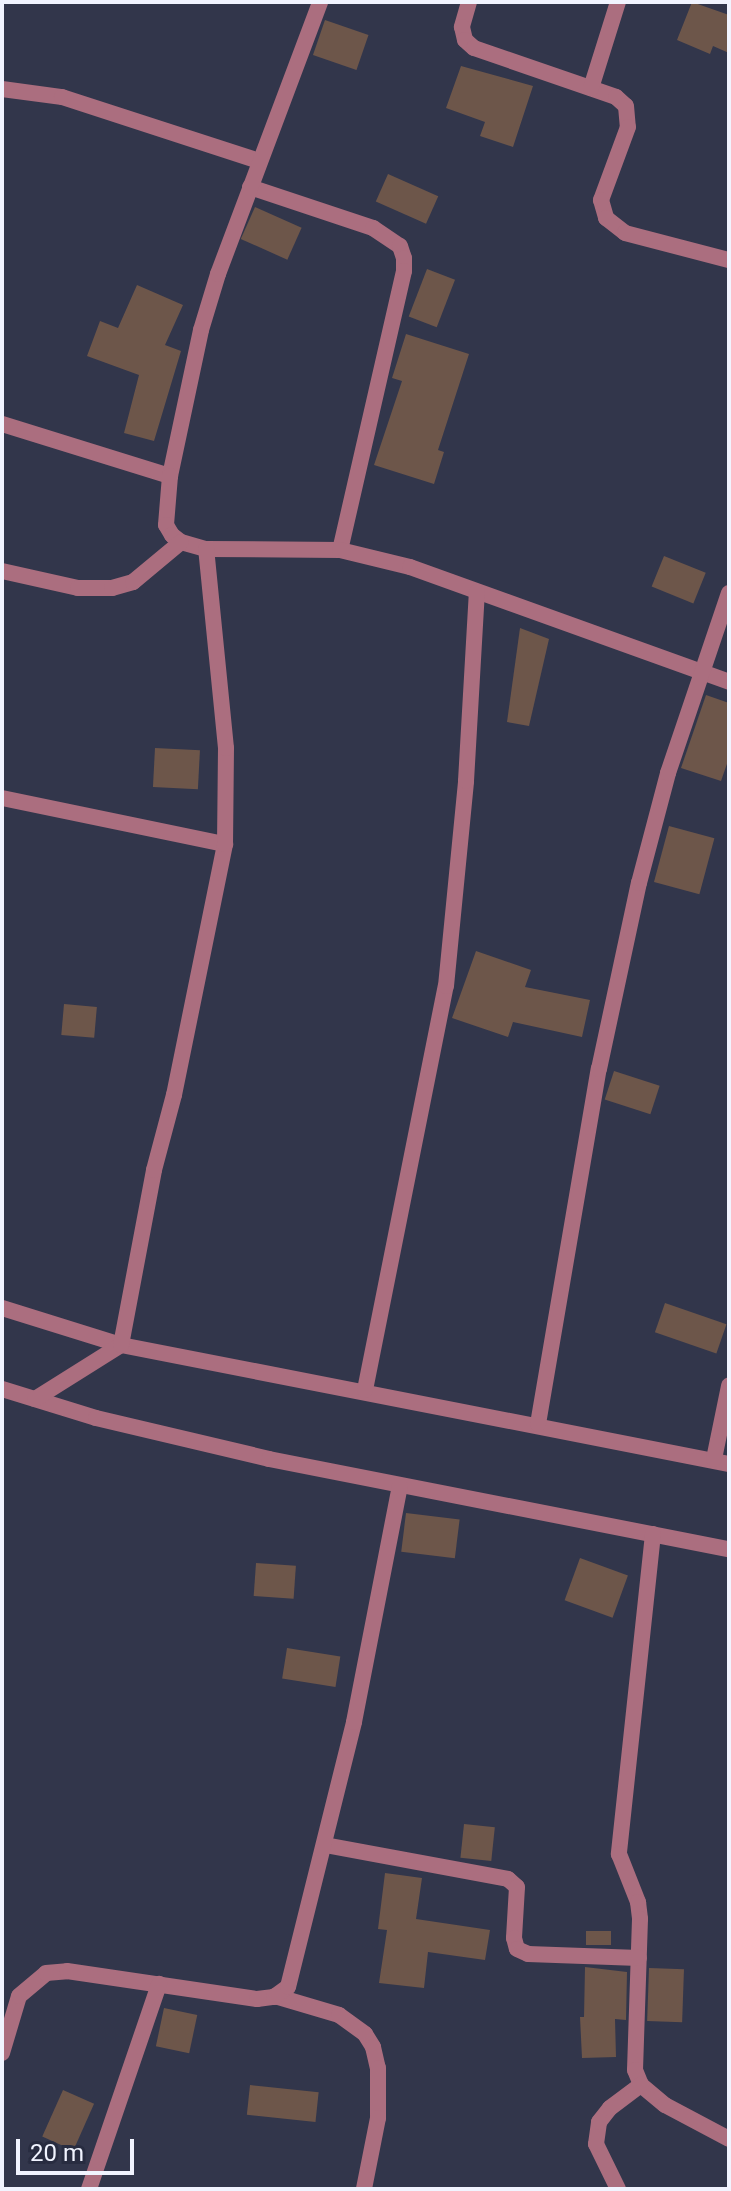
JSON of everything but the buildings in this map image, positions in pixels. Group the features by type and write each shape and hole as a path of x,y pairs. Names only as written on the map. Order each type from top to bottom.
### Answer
{"street":[{"path":"320,2 259,161 201,330 170,476 166,525 172,535 181,542 206,549 340,550 410,567 729,682"},
{"path":"469,2 462,27 465,40 474,48 616,97 626,106 628,127 601,200 606,218 625,233 729,260"},
{"path":"591,88 618,2"},
{"path":"2,89 62,97 259,161"},
{"path":"250,187 373,228 400,246 404,258 404,271 340,550"},
{"path":"2,424 170,476"},
{"path":"2,571 78,588 112,588 133,582 181,542"},
{"path":"35,1399 121,1345 154,1170 174,1095 225,844 226,748 206,549"},
{"path":"365,1390 446,986 466,781 477,592"},
{"path":"538,1424 599,1069 636,897 668,773 729,593"},
{"path":"2,798 225,844"},
{"path":"2,1308 121,1345 722,1461 729,1386"},
{"path":"2,1389 176,1438 400,1486 729,1549"},
{"path":"2,2053 19,1996 46,1973 67,1971 257,1999 275,1996 288,1987 354,1722 400,1486"},
{"path":"653,1534 619,1854 638,1902 635,2070 641,2085 665,2105 729,2139"},
{"path":"325,1845 508,1879 517,1887 514,1938 517,1949 528,1954 639,1958"},
{"path":"89,2189 159,1984"},
{"path":"275,1996 339,2015 365,2034 373,2047 378,2068 378,2118 364,2189"},
{"path":"618,2189 596,2144 599,2122 610,2108 641,2085"}]}
